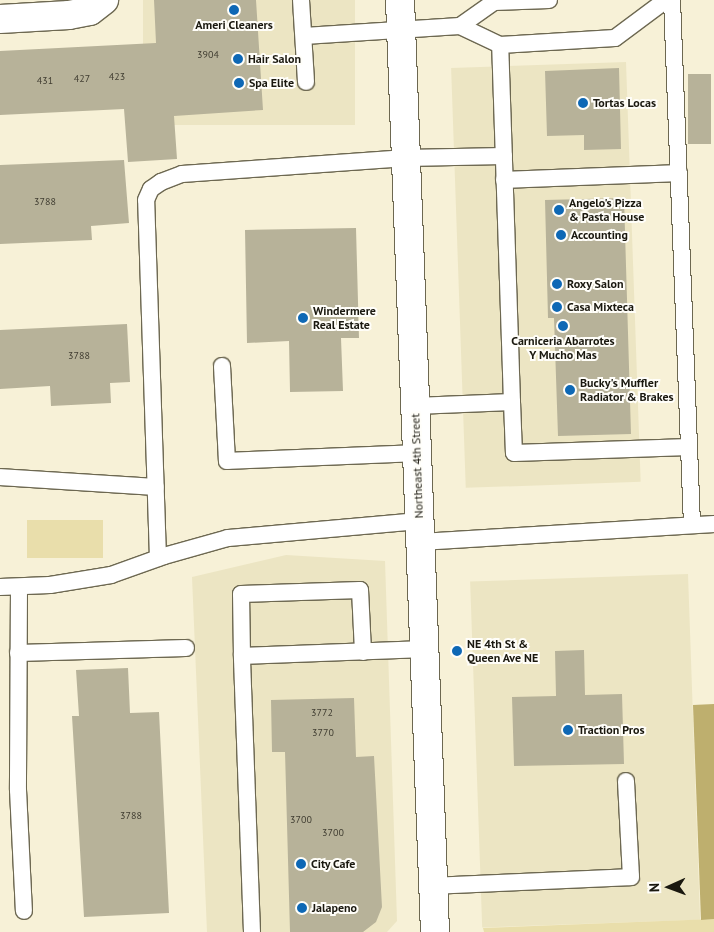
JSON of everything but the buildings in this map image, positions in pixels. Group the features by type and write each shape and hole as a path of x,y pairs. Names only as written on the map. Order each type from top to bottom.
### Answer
{"main road":[{"path":"0,19 69,16 90,11 104,0"},
{"name":"Northeast 4th Street","path":"400,0 434,932"}],"lane":[{"path":"301,0 306,82"},
{"path":"460,26 494,2 549,0"},
{"path":"304,36 460,26 500,44 615,38 666,0"},
{"path":"672,0 692,525"},
{"path":"500,44 514,453 689,447"},
{"path":"158,558 146,200 151,189 161,182 182,174 406,158 504,156"},
{"path":"504,180 679,173"},
{"path":"222,366 227,461 417,453"},
{"path":"415,406 512,402"},
{"path":"0,478 156,487"},
{"path":"0,588 50,585 111,575 158,558 228,538 714,524"},
{"path":"19,587 18,790 24,911"},
{"path":"252,932 241,594 360,590 364,652"},
{"path":"18,653 186,648"},
{"path":"242,656 424,650"},
{"path":"433,886 631,877 626,781"}],"shaded area":[{"path":"143,0 355,0 355,125 143,125"},
{"path":"626,62 641,482 466,488 451,68"},
{"path":"27,520 103,520 103,558 27,558"},
{"path":"286,555 385,561 397,921 387,932 207,932 192,577"},
{"path":"688,574 700,920 482,927 470,582"},
{"path":"714,704 714,919 701,920 693,705"},
{"path":"714,919 714,932 484,932 483,928"}],"place":[{"name":"Ameri Cleaners","path":"234,10"},
{"name":"Hair Salon","path":"238,59"},
{"name":"Spa Elite","path":"239,83"},
{"name":"Tortas Locas","path":"583,103"},
{"name":"Angelo's Pizza & Pasta House","path":"559,210"},
{"name":"Accounting","path":"561,235"},
{"name":"Roxy Salon","path":"557,284"},
{"name":"Casa Mixteca","path":"557,307"},
{"name":"Windermere Real Estate","path":"303,318"},
{"name":"Carniceria Abarrotes Y Mucho Mas","path":"563,326"},
{"name":"Bucky's Muffler Radiator & Brakes","path":"570,390"},
{"name":"NE 4th St & Queen Ave NE","path":"457,651"},
{"name":"Traction Pros","path":"568,730"},
{"name":"City Cafe","path":"301,864"},
{"name":"Jalapeno","path":"302,908"}]}
